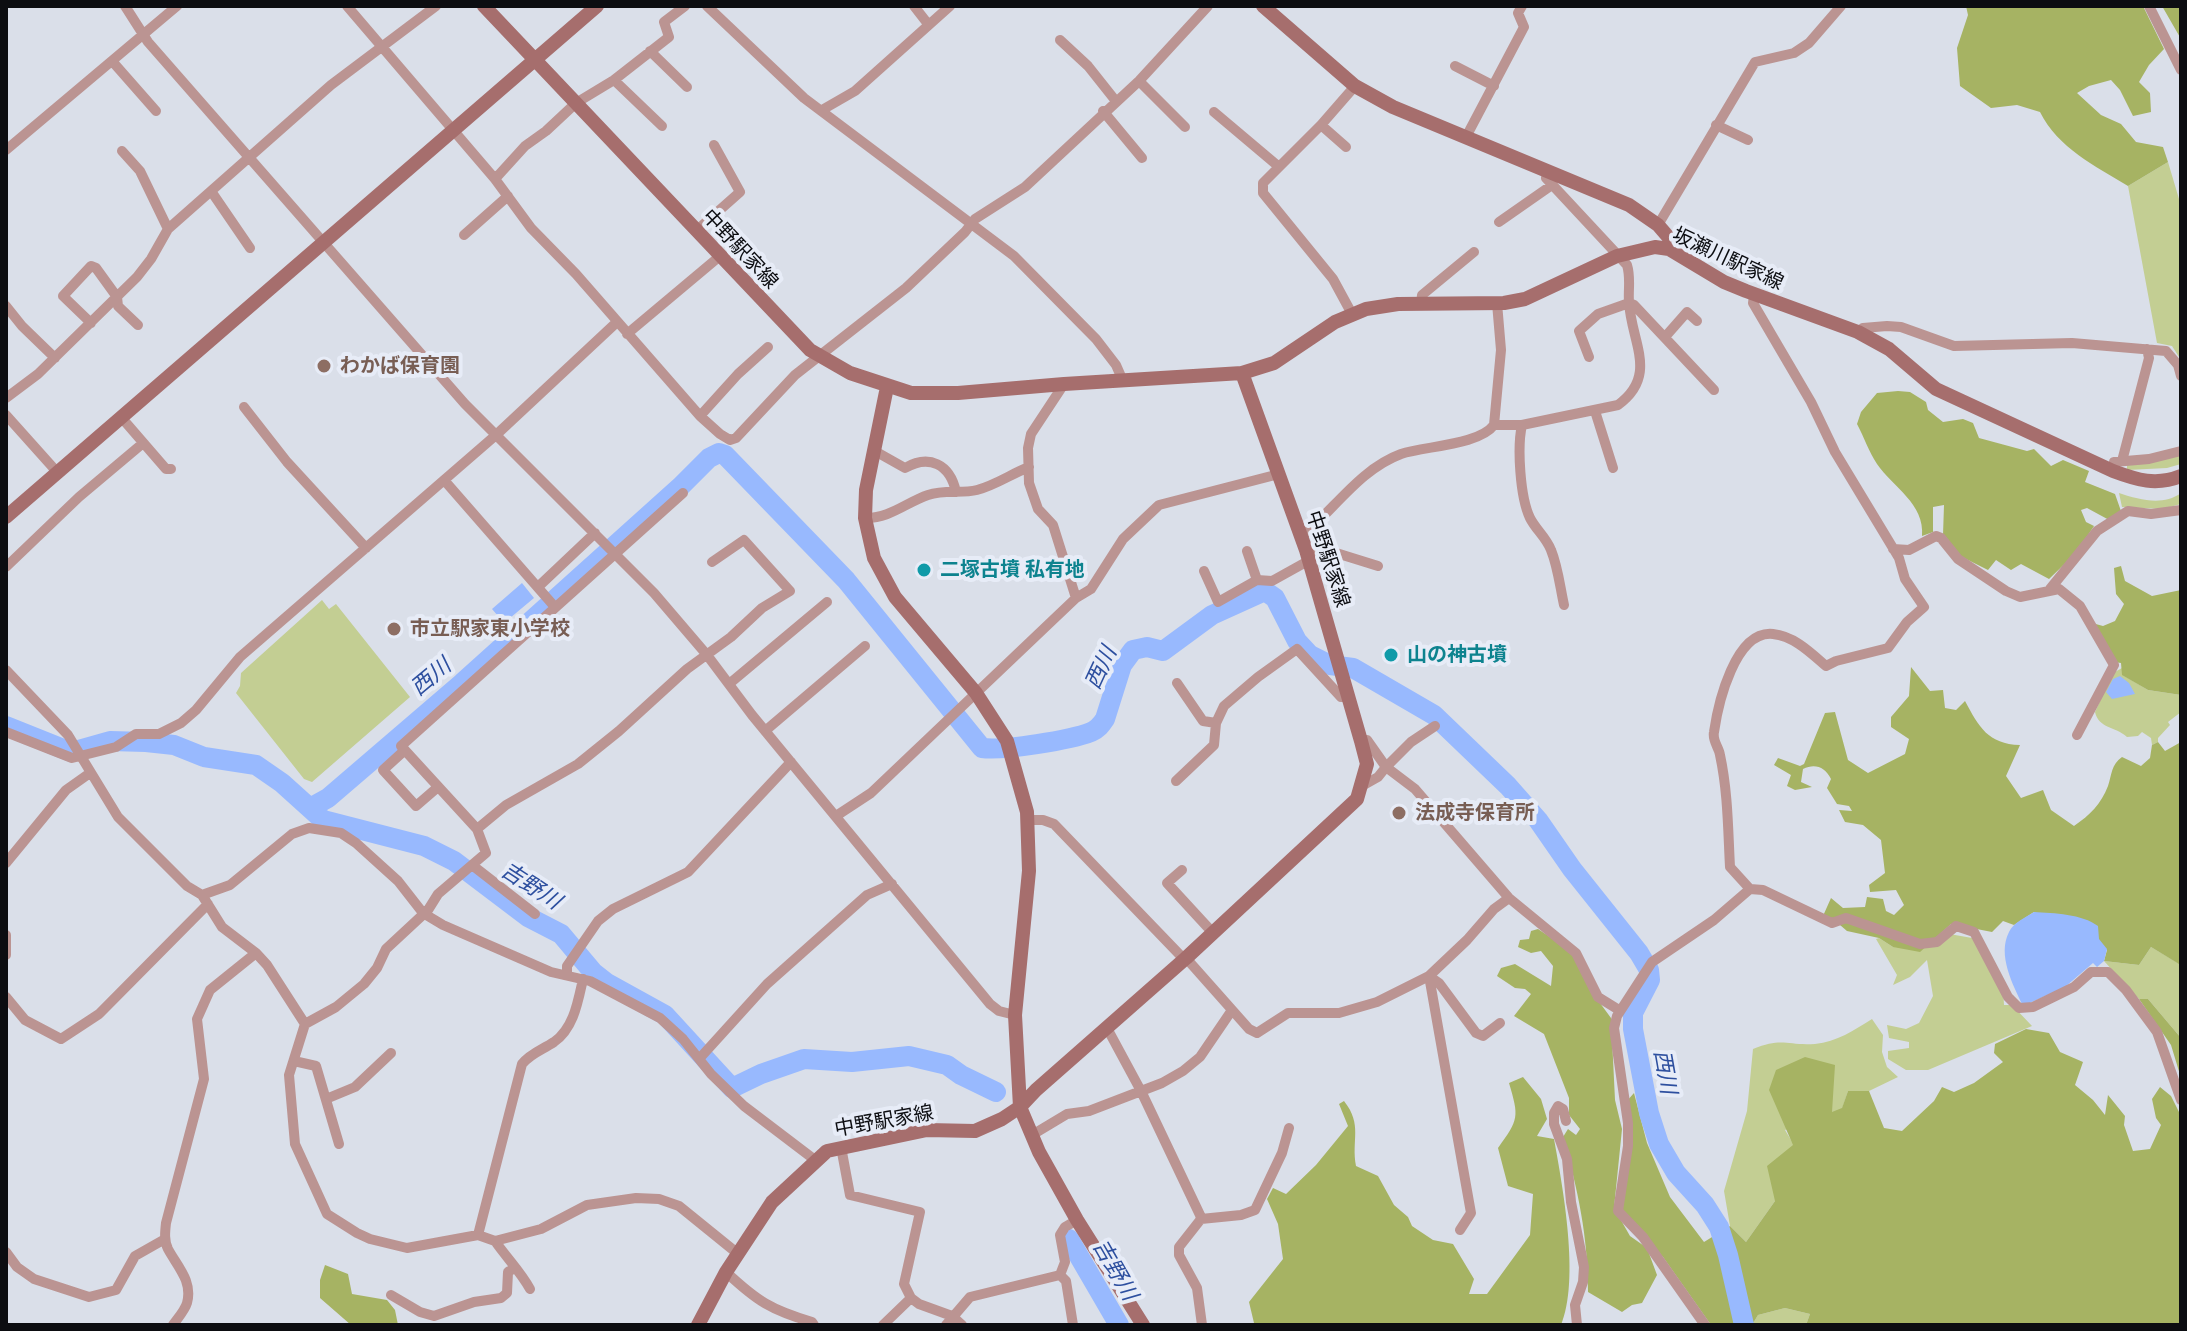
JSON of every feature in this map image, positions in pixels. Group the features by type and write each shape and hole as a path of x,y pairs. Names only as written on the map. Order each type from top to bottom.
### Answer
{"main road":[{"name":"中野駅家線","path":"484,6 793,334 820,357 850,373 911,393 958,393 1242,373 1305,549 1367,764 1357,799 1020,1107 975,1131 927,1130 841,1147 827,1151 815,1160 772,1202 737,1253 698,1325"},
{"path":"6,517 534,60 581,11 597,6"},
{"path":"1263,6 1355,86 1393,107 1466,137 1550,178 1629,205 1658,225 1670,239 1669,249"},
{"name":"坂瀬川駅家線","path":"1242,373 1274,363 1352,314 1380,305 1497,303 1525,299 1617,256 1641,249 1669,249 1724,282 1858,332 1889,349 1936,389 2118,466 2135,480 2153,483 2181,476"},
{"path":"887,387 866,490 865,518 874,558 895,597 970,698 1007,741 1028,820 1029,871 1015,1015 1020,1107 1077,1220 1143,1325"}],"street":[{"path":"125,6 142,35 465,404 654,593 990,1004 999,1011 1015,1015"},
{"path":"6,150 177,6"},
{"path":"347,6 495,179 531,228 576,274 700,416 730,440 736,438 795,375 906,288 972,223 1025,187 1103,111 1139,81 1208,6"},
{"path":"6,398 55,358 117,297 151,259 168,229 331,85 436,6"},
{"path":"495,179 525,146 576,103 614,80 669,37 664,22 685,6"},
{"path":"707,6 804,98 972,223 1039,278 1096,339 1116,365 1123,381"},
{"path":"914,6 928,24"},
{"path":"822,110 855,91 950,6"},
{"path":"1466,137 1524,27 1518,13 1522,6"},
{"path":"1658,225 1755,62 1794,53 1809,43 1841,6"},
{"path":"2149,6 2181,70"},
{"path":"1060,40 1088,66 1115,100"},
{"path":"650,51 687,87"},
{"path":"112,61 156,111"},
{"path":"1455,66 1494,86"},
{"path":"614,80 662,126"},
{"path":"1139,81 1185,127"},
{"path":"1352,314 1333,279 1263,193 1263,183 1355,86"},
{"path":"1103,111 1142,158"},
{"path":"1214,112 1278,166"},
{"path":"1321,125 1346,147"},
{"path":"1716,125 1748,140"},
{"path":"696,231 740,192 714,145"},
{"path":"122,151 140,171 168,229"},
{"path":"1494,425 1522,425 1618,405 1629,397 1639,381 1640,351 1629,303 1630,275 1627,265 1550,178 1499,222"},
{"path":"211,191 250,248"},
{"path":"464,235 508,196"},
{"path":"1421,303 1422,295 1474,252"},
{"path":"627,334 720,256"},
{"path":"91,323 63,296 91,266 96,268 117,297 118,306 138,325"},
{"path":"1754,295 1753,303 1811,402 1835,452 1899,558 1905,579 1924,607 1907,622 1888,648 1826,666 1802,646 1770,634 1756,637 1740,653 1730,671 1713,736 1720,755 1727,798 1730,867 1750,889 1763,890 1832,923 1846,918 1920,944 1937,942 1956,926 1974,932 2008,997 2019,1008 2033,1007 2074,987 2091,972 2108,972 2126,990 2157,1032 2181,1100"},
{"path":"1204,571 1218,602 1257,580 1272,581 1305,549 1376,467 1400,454 1473,439 1491,430 1501,350 1497,303"},
{"path":"1589,357 1579,331 1598,314 1629,303 1714,390"},
{"path":"6,306 55,358"},
{"path":"1665,337 1687,312 1697,321"},
{"path":"6,732 72,758 77,752 116,747 136,734 159,734 181,723 196,710 240,657 496,435 617,322"},
{"path":"1858,332 1863,328 1901,327 1954,346 2072,343 2166,351 2172,356 2181,376"},
{"path":"700,416 738,374 768,347"},
{"path":"2147,349 2149,358 2118,466 2181,451"},
{"path":"1064,384 1031,434 1029,467 1031,492 1038,509 1053,525 1076,598"},
{"path":"244,407 287,462 366,548"},
{"path":"1595,411 1613,468"},
{"path":"6,415 57,472"},
{"path":"121,417 166,469 171,469"},
{"path":"1522,425 1519,437 1525,504 1531,521 1545,536 1553,553 1564,605"},
{"path":"6,567 79,497 142,444"},
{"path":"873,450 905,468 918,461 932,461 956,486 956,492"},
{"path":"865,518 878,519 928,495 949,490 978,490 1029,467"},
{"path":"836,816 871,793 1076,598 1091,589 1123,539 1159,505 1279,474"},
{"path":"444,480 554,606"},
{"path":"683,493 401,746 477,829 486,853 438,894 428,910 386,949 377,968 364,984 336,1007 305,1024 289,1075 295,1144 327,1214 370,1239 407,1248 478,1235 495,1241 541,1229 587,1205 636,1198 659,1199 679,1206 737,1253"},
{"path":"2050,589 2097,531 2128,511 2151,514 2181,510"},
{"path":"541,590 595,533"},
{"path":"1893,549 1909,550 1936,536 1958,559 2006,591 2020,597 2059,589 2080,606 2114,665 2077,735"},
{"path":"477,829 506,805 578,764 687,669 762,608 790,591 744,540 712,562"},
{"path":"1305,549 1333,552 1378,566"},
{"path":"1247,551 1257,580"},
{"path":"729,684 827,602"},
{"path":"765,731 865,646"},
{"path":"1176,781 1214,745 1216,723 1224,706 1297,649 1341,697 1349,697"},
{"path":"6,670 68,735 118,817 187,886 205,899 222,927 256,953 305,1024"},
{"path":"1177,683 1203,721 1216,723"},
{"path":"1362,786 1378,777 1411,742 1435,726"},
{"path":"1361,741 1367,740 1386,767 1415,789 1509,898 1576,953 1598,997 1619,1010"},
{"path":"405,750 383,770 416,806 438,787"},
{"path":"567,975 567,966 598,921 613,909 688,872 791,762"},
{"path":"6,863 66,790 90,773"},
{"path":"1028,820 1054,824 1186,958 1249,1029 1257,1033 1288,1013 1339,1013 1377,1002 1429,976 1494,909 1509,898"},
{"path":"6,997 25,1020 61,1039 99,1014 205,899 230,885 292,834 309,828 329,830 341,833 356,843 398,881 423,913 443,925 551,972 583,979 660,1018 702,1057 744,1106 815,1160"},
{"path":"472,865 535,914"},
{"path":"1182,870 1167,883 1213,933"},
{"path":"702,1057 767,984 867,895 892,884"},
{"path":"1705,1325 1643,1237 1618,1211 1628,1146 1628,1123 1614,1028 1619,1010 1652,962 1714,920 1750,889"},
{"path":"6,935 6,955"},
{"path":"173,1325 187,1304 188,1288 180,1266 168,1248 166,1223 204,1079 197,1019 210,990 256,953"},
{"path":"1429,976 1439,983 1476,1033 1483,1036 1500,1023"},
{"path":"1429,976 1471,1213 1460,1230"},
{"path":"478,1235 522,1064 531,1053 556,1041 566,1030 575,1014 583,979"},
{"path":"1032,1135 1067,1114 1089,1111 1162,1083 1200,1057 1232,1010"},
{"path":"1107,1028 1141,1091 1201,1219"},
{"path":"326,1099 355,1087 391,1053"},
{"path":"294,1061 316,1066 339,1144"},
{"path":"1566,1121 1563,1109 1558,1106 1554,1124 1567,1159 1571,1202 1584,1267 1575,1305 1577,1325"},
{"path":"1202,1325 1197,1288 1179,1255 1179,1247 1201,1219 1241,1215 1255,1210 1282,1153 1289,1128"},
{"path":"841,1147 850,1195 920,1212 904,1284 911,1298 962,1325"},
{"path":"1060,1275 1065,1262 1060,1235 1065,1227 1077,1220"},
{"path":"6,1252 17,1267 34,1279 89,1297 116,1290 135,1256 165,1239"},
{"path":"495,1241 530,1289"},
{"path":"391,1295 420,1312 434,1316 474,1302 501,1298 507,1293 508,1272 514,1268"},
{"path":"726,1272 747,1292 779,1312 814,1325"},
{"path":"949,1320 970,1297 1060,1275"},
{"path":"1060,1275 1066,1281 1073,1325"},
{"path":"883,1325 911,1298"}],"green space":[{"path":"1966,6 2143,6 2164,49 2139,82 2150,93 2151,112 2133,116 2120,90 2111,80 2077,93 2101,115 2121,124 2136,142 2163,147 2168,162 2128,186 2067,146 2040,112 2017,105 1991,108 1960,86 1957,48 1968,15"},
{"path":"2162,6 2181,6 2181,39"},
{"path":"2168,162 2179,199 2181,360 2172,346 2157,343 2128,186"},
{"path":"1910,392 1926,402 1928,410 1943,422 1963,419 1973,423 1979,438 2027,451 2034,449 2051,466 2063,460 2089,471 2085,482 2115,494 2122,514 2111,521 2087,508 2081,510 2086,522 2094,526 2076,553 2049,579 2021,564 2011,570 1996,560 1988,570 1958,555 1943,535 1944,505 1933,507 1933,532 1922,536 1922,525 1913,505 1877,464 1857,424 1861,412 1877,393"},
{"path":"2181,454 2181,464 2167,468 2127,470 2127,464"},
{"path":"2119,493 2159,501 2181,493 2181,504 2162,509 2122,507"},
{"path":"2121,566 2125,581 2152,596 2181,590 2181,695 2148,690 2122,675 2121,663 2114,662 2092,623 2103,626 2115,621 2124,604 2116,594 2114,568"},
{"path":"322,600 329,609 336,604 410,697 312,782 304,779 236,693 241,673"},
{"path":"1911,667 1930,691 1943,690 1945,708 1956,710 1965,701 1975,719 1992,737 2020,745 2006,776 2021,798 2043,790 2051,810 2074,826 2098,804 2118,760 2122,757 2141,766 2150,758 2152,745 2158,742 2165,751 2181,742 2179,964 2151,947 2139,965 2104,961 2107,950 2034,912 2014,925 2003,921 1992,932 1951,924 1920,952 1893,947 1879,938 1847,931 1833,919 1823,916 1831,898 1843,908 1865,907 1867,897 1883,899 1886,911 1894,915 1904,905 1896,890 1870,892 1869,885 1885,873 1881,840 1863,825 1845,822 1839,810 1852,811 1849,806 1837,804 1827,788 1831,779 1826,772 1816,766 1803,769 1801,782 1812,787 1795,790 1787,786 1791,775 1774,765 1778,758 1800,766 1804,764 1825,713 1835,712 1848,760 1868,773 1905,754 1909,739 1891,727 1891,717 1909,696"},
{"path":"2122,668 2123,675 2148,690 2181,695 2181,712 2168,722 2170,725 2158,742 2152,745 2151,738 2142,732 2138,736 2127,737 2097,718 2095,712 2113,673"},
{"path":"1538,929 1565,947 1577,961 1611,1018 1615,1100 1622,1129 1614,1208 1630,1236 1647,1248 1657,1275 1642,1303 1622,1312 1588,1292 1581,1213 1563,1137 1568,1129 1576,1135 1580,1129 1569,1115 1569,1098 1544,1034 1514,1016 1531,994 1497,976 1501,968 1515,964 1551,986 1553,966 1541,951 1531,953 1518,947 1520,940 1529,939 1531,931"},
{"path":"1944,933 1972,938 2003,989 2004,1005 2012,1005 2032,1026 1928,1070 1906,1070 1888,1059 1888,1051 1909,1048 1909,1042 1889,1038 1887,1025 1906,1029 1919,1023 1933,996 1927,960 1910,977 1893,985 1897,975 1876,939 1893,947"},
{"path":"2151,947 2181,962 2181,1038 2148,999 2139,999 2104,961 2139,965"},
{"path":"2139,999 2148,999 2181,1038 2181,1078 2171,1045"},
{"path":"1872,1019 1883,1035 1882,1052 1887,1067 1898,1077 1869,1091 1848,1091 1842,1109 1785,1130 1794,1145 1775,1201 1746,1242 1730,1226 1724,1191 1747,1111 1753,1049 1778,1043 1831,1041"},
{"path":"2026,1029 2049,1033 2060,1052 2083,1062 2075,1085 2105,1115 2108,1095 2125,1116 2124,1125 2133,1151 2150,1149 2161,1125 2156,1118 2152,1099 2160,1087 2171,1096 2181,1116 2181,1325 1806,1325 1810,1314 1785,1308 1758,1315 1752,1325 1711,1325 1663,1257 1621,1209 1630,1156 1626,1102 1634,1093 1647,1143 1670,1197 1704,1242 1730,1226 1746,1242 1775,1201 1767,1166 1793,1145 1769,1090 1776,1070 1805,1057 1835,1065 1832,1112 1842,1108 1848,1091 1869,1091 1884,1128 1902,1131 1934,1101 1942,1087 1954,1092 1974,1083 2003,1062 1994,1053 1995,1044"},
{"path":"1523,1077 1541,1099 1547,1119 1537,1136 1554,1139 1562,1182 1570,1259 1567,1306 1561,1325 1254,1323 1249,1302 1283,1259 1278,1224 1267,1199 1273,1188 1286,1194 1316,1165 1348,1126 1339,1104 1344,1101 1355,1125 1356,1166 1378,1176 1394,1205 1408,1217 1412,1226 1433,1240 1453,1244 1474,1279 1469,1294 1487,1294 1530,1235 1533,1194 1508,1186 1498,1148 1515,1117 1509,1083"},
{"path":"325,1265 348,1274 352,1294 387,1300 395,1310 398,1325 351,1325 320,1298 320,1280"},
{"path":"1785,1308 1810,1314 1806,1325 1752,1325 1758,1315"}],"water":[{"path":"522,583 534,598 504,623 492,609"},
{"path":"2120,676 2129,683 2135,694 2112,699 2106,692 2113,679"},
{"path":"2034,912 2068,915 2091,922 2098,926 2099,939 2107,949 2104,961 2097,967 2093,963 2065,987 2023,1006 2008,970 2006,941 2013,926"}],"waterway":[{"name":"西川","path":"310,808 328,798 462,683 709,458 719,453 725,455 846,580 982,748 1037,744 1093,731 1105,719 1122,665 1133,650 1147,647 1163,651 1212,615 1265,591 1275,598 1297,641 1310,655 1330,665 1353,668 1434,715 1508,786 1538,820 1572,869 1639,953 1649,970 1650,980 1633,1013 1633,1029 1649,1113 1659,1144 1676,1173 1705,1205 1719,1227 1744,1325"},
{"name":"吉野川","path":"6,726 71,752 110,741 146,742 174,745 204,757 256,765 282,783 323,820 424,846 454,861 528,917 561,934 593,972 607,983 665,1015 732,1088 804,1059 852,1062 909,1056 947,1065 996,1092"},
{"name":"吉野川","path":"1069,1239 1119,1325"}],"place":[{"name":"わかば保育園","path":"324,366"},
{"name":"二塚古墳 私有地","path":"924,570"},
{"name":"市立駅家東小学校","path":"394,629"},
{"name":"山の神古墳","path":"1391,655"},
{"name":"法成寺保育所","path":"1399,813"}]}
